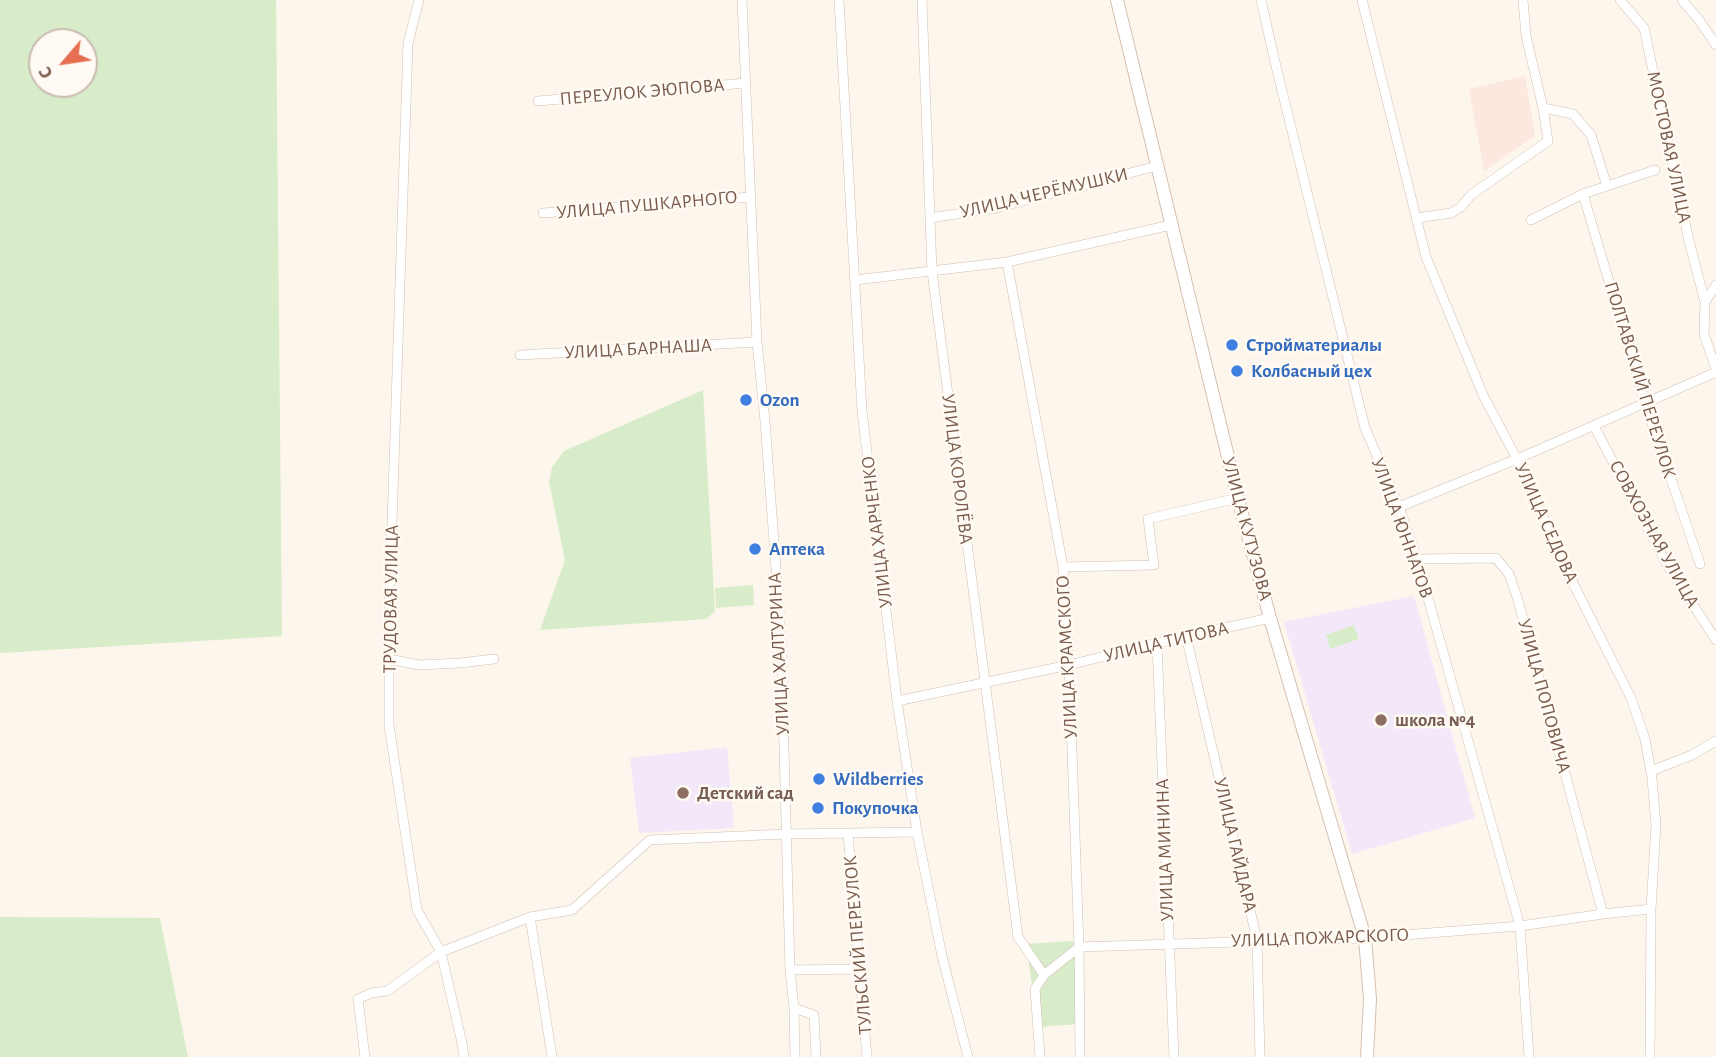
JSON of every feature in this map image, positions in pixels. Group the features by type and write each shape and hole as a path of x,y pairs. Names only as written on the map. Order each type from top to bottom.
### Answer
{"main road":[{"name":"УЛИЦА КУТУЗОВА","path":"1117,0 1238,498 1270,618 1365,937 1370,999 1367,1057"}],"street":[{"name":"ТРУДОВАЯ УЛИЦА","path":"419,0 408,43 390,599 389,725 416,910 441,952 464,1057"},
{"name":"УЛИЦА ХАЛТУРИНА","path":"742,0 757,342 781,636 794,1057"},
{"name":"УЛИЦА ХАРЧЕНКО","path":"839,0 862,411 897,701 917,832 948,981 968,1057"},
{"name":"УЛИЦА КОРОЛЁВА","path":"922,0 932,271 1018,937 1044,975"},
{"name":"УЛИЦА ЮННАТОВ","path":"1261,0 1365,428 1399,507 1417,559 1520,926 1529,1057"},
{"name":"УЛИЦА СЕДОВА","path":"1362,0 1426,257 1484,397 1517,459 1575,587 1631,698 1645,739 1656,825 1651,909 1650,1057"},
{"path":"1418,218 1451,213 1479,189 1548,141 1526,36 1523,0"},
{"name":"МОСТОВАЯ УЛИЦА","path":"1620,0 1644,28 1689,241 1705,302 1704,334 1716,371"},
{"path":"1682,0 1716,45"},
{"name":"ПЕРЕУЛОК ЭЮПОВА","path":"538,101 746,83"},
{"path":"1543,108 1573,114 1591,135 1607,186"},
{"name":"УЛИЦА ЧЕРЁМУШКИ","path":"930,218 996,208 1157,166"},
{"path":"1531,219 1583,194 1656,170"},
{"name":"ПОЛТАВСКИЙ ПЕРЕУЛОК","path":"1583,194 1645,403 1700,564"},
{"name":"УЛИЦА ПУШКАРНОГО","path":"543,213 751,197"},
{"path":"855,280 1007,262 1171,225"},
{"name":"УЛИЦА КРАМСКОГО","path":"1007,262 1063,567 1079,947 1080,1057"},
{"path":"1705,302 1716,285"},
{"name":"УЛИЦА БАРНАША","path":"520,355 757,342"},
{"path":"1399,507 1594,426 1716,371"},
{"name":"СОВХОЗНАЯ УЛИЦА","path":"1594,426 1666,563 1716,640"},
{"path":"1063,567 1154,565 1148,519 1238,498"},
{"name":"УЛИЦА ПОПОВИЧА","path":"1417,559 1496,558 1509,574 1603,914"},
{"name":"УЛИЦА ТИТОВА","path":"897,701 1069,665 1270,618"},
{"name":"УЛИЦА ГАЙДАРА","path":"1186,636 1257,940 1260,1057"},
{"name":"УЛИЦА МИНИНА","path":"1157,643 1174,1057"},
{"path":"389,659 419,665 494,659"},
{"path":"1651,771 1692,755 1716,741"},
{"path":"365,1057 358,999 387,990 441,952 530,917 572,910 650,840 917,832"},
{"name":"ТУЛЬСКИЙ ПЕРЕУЛОК","path":"849,833 867,1057"},
{"name":"УЛИЦА ПОЖАРСКОГО","path":"1079,947 1365,937 1520,926 1651,909"},
{"path":"530,917 552,1057"},
{"path":"1040,1057 1035,989 1044,975 1079,947"},
{"path":"790,970 860,969"},
{"path":"793,1009 814,1015 816,1057"}],"shaded area":[{"path":"1525,76 1535,136 1484,171 1469,89"},
{"name":"школа №4","path":"1414,596 1475,818 1352,854 1284,622"},
{"name":"Детский сад","path":"727,747 734,828 639,833 630,758"}],"green space":[{"path":"0,0 276,0 282,636 0,653"},
{"path":"703,390 715,611 707,619 540,630 565,560 549,482 552,467 564,451"},
{"path":"753,585 754,605 716,608 715,588"},
{"path":"1354,625 1359,639 1330,649 1326,635"},
{"path":"0,917 160,918 188,1057 0,1057"},
{"path":"1072,941 1079,947 1080,1024 1038,1027 1026,944"}],"place":[{"name":"Стройматериалы","path":"1232,345"},
{"name":"Колбасный цех","path":"1237,371"},
{"name":"Ozon","path":"746,400"},
{"name":"Аптека","path":"755,549"},
{"name":"школа №4","path":"1381,720"},
{"name":"Wildberries","path":"819,779"},
{"name":"Детский сад","path":"683,793"},
{"name":"Покупочка","path":"818,808"}]}
